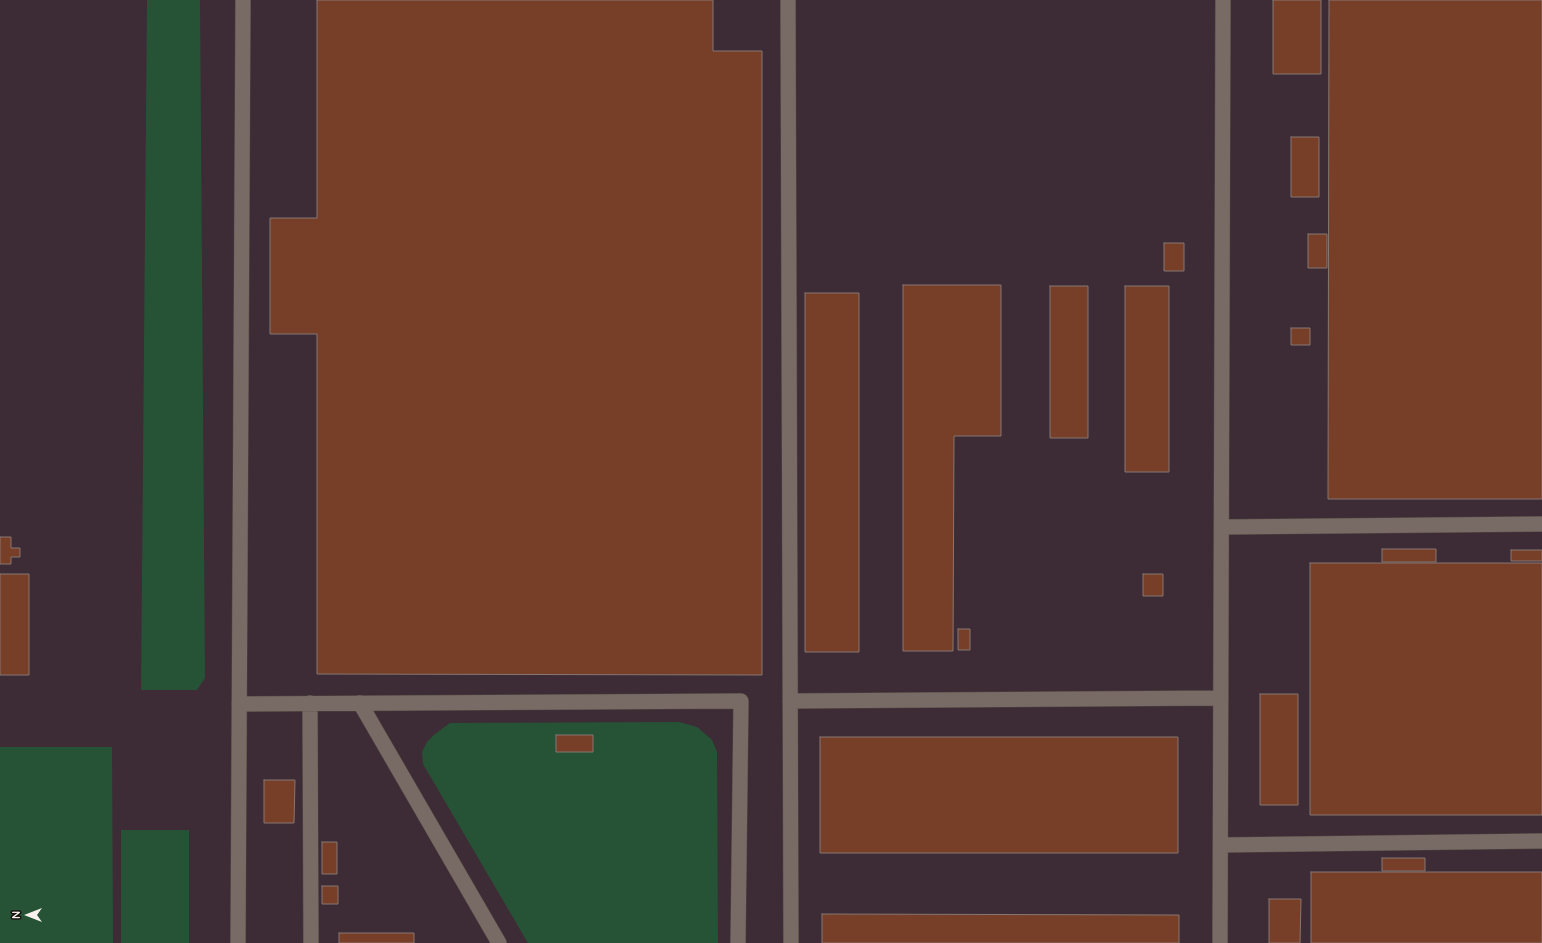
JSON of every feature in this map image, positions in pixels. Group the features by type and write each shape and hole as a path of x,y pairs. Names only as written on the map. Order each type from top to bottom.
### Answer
{"lane":[{"path":"238,943 243,0"},
{"path":"788,0 791,943"},
{"path":"1220,943 1223,0"},
{"path":"1222,527 1542,524"},
{"path":"790,701 1221,698"},
{"path":"239,704 741,701 738,943"},
{"path":"360,703 499,943"},
{"path":"310,704 310,943"},
{"path":"1221,845 1542,841"}],"shaded area":[{"path":"0,0 1542,0 1542,943 0,943"}],"green space":[{"path":"147,0 200,0 205,678 197,690 141,690"},
{"path":"679,722 697,727 712,740 717,752 718,943 528,943 423,764 422,752 427,742 450,723"},
{"path":"0,747 112,747 113,943 0,943"},
{"path":"121,830 189,830 189,943 121,943"}],"building":[{"path":"317,0 713,0 713,51 762,51 762,675 317,674 317,334 270,334 270,218 317,218"},
{"path":"1273,0 1321,0 1321,74 1273,74"},
{"path":"1329,0 1542,0 1542,499 1328,499"},
{"path":"1291,137 1319,137 1319,197 1291,197"},
{"path":"1308,234 1327,234 1327,268 1308,268"},
{"path":"1164,243 1184,243 1184,271 1164,271"},
{"path":"903,285 1001,285 1001,436 954,436 953,651 903,651"},
{"path":"1050,286 1088,286 1088,438 1050,438"},
{"path":"1125,286 1169,286 1169,472 1125,472"},
{"path":"805,293 859,293 859,652 805,652"},
{"path":"1291,328 1310,328 1310,345 1291,345"},
{"path":"0,537 11,537 11,548 20,548 20,557 11,557 11,564 0,564"},
{"path":"1382,549 1436,549 1436,562 1382,562"},
{"path":"1511,550 1542,550 1542,561 1511,561"},
{"path":"1310,563 1542,563 1542,815 1310,815"},
{"path":"0,574 29,574 29,675 0,675"},
{"path":"1143,574 1163,574 1163,596 1143,596"},
{"path":"958,629 970,629 970,650 958,650"},
{"path":"1260,694 1298,694 1298,805 1260,805"},
{"path":"556,735 593,735 593,752 556,752"},
{"path":"820,737 1178,737 1178,853 820,853"},
{"path":"264,780 295,780 294,823 264,823"},
{"path":"322,842 337,842 337,874 322,874"},
{"path":"1382,858 1425,858 1425,871 1382,871"},
{"path":"1311,872 1542,872 1542,943 1311,943"},
{"path":"322,886 338,886 338,904 322,904"},
{"path":"1269,899 1301,899 1300,943 1269,943"},
{"path":"822,914 1179,915 1179,943 822,943"},
{"path":"339,933 414,933 414,943 339,943"}]}
